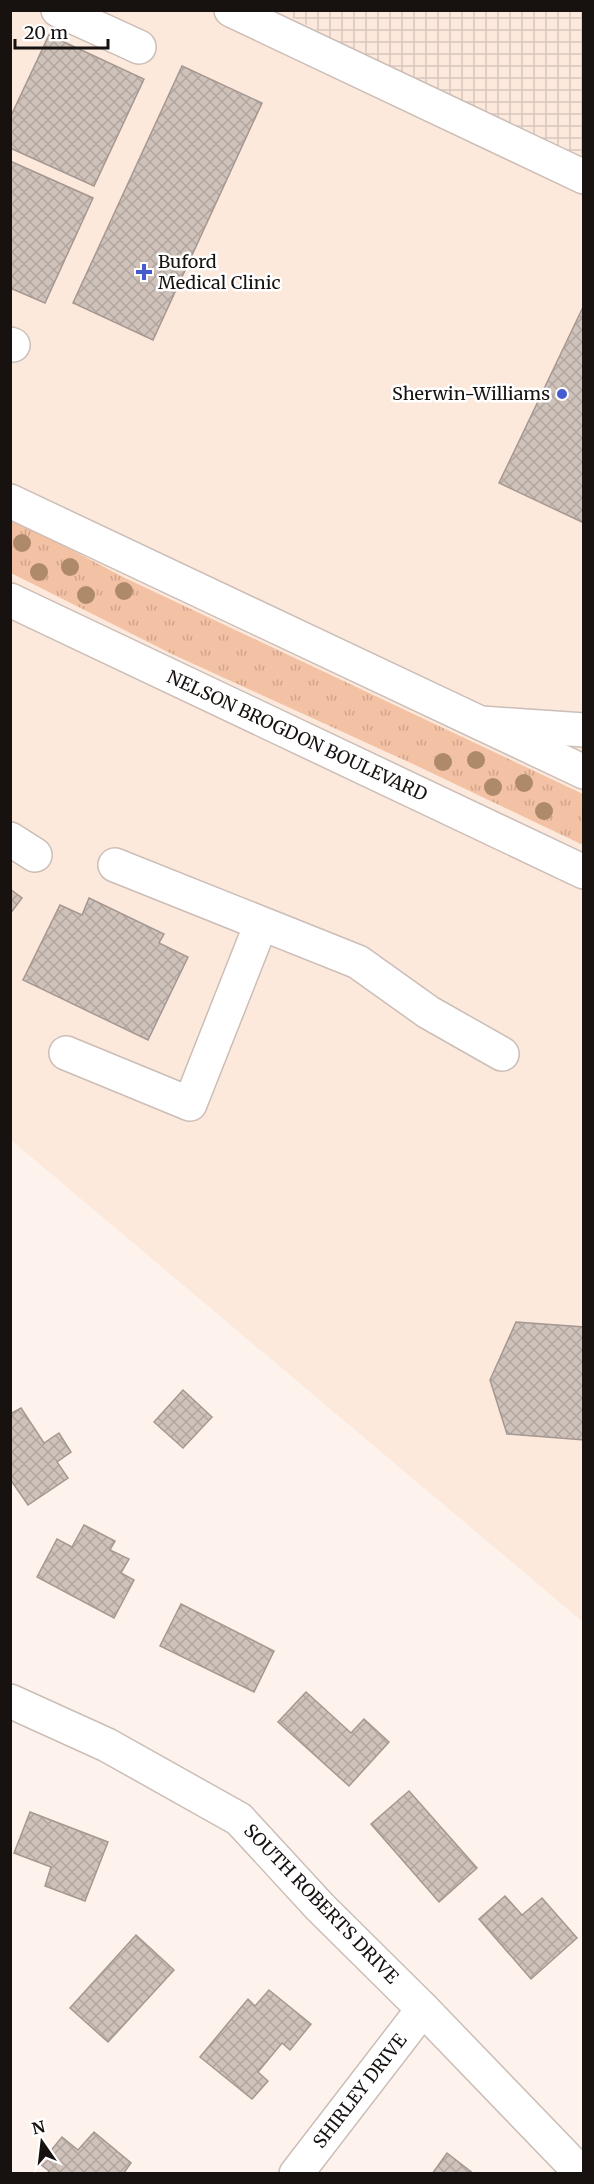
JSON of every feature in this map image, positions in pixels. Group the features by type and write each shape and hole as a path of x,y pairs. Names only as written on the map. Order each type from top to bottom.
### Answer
{"main road":[{"path":"58,10 139,47"},
{"path":"231,10 584,177"},
{"path":"10,501 584,772"},
{"name":"NELSON BROGDON BOULEVARD","path":"10,600 584,872"},
{"path":"479,723 584,730"},
{"path":"115,865 358,962 428,1012 502,1054"},
{"path":"66,1053 190,1104 261,924"},
{"name":"SOUTH ROBERTS DRIVE","path":"10,1701 107,1745 239,1819 320,1906 582,2174"},
{"name":"SHIRLEY DRIVE","path":"296,2174 423,2009"}],"shaded area":[{"path":"11,11 280,11 495,124 583,176 583,1622 11,1140"},
{"path":"280,11 583,11 583,176 495,124"}],"green space":[{"path":"10,517 123,577 583,794 583,845 413,764 174,655 11,573"}],"building":[{"path":"49,35 144,79 94,186 10,148 10,118"},
{"path":"182,66 262,103 153,340 73,303"},
{"path":"10,161 93,198 45,303 10,288"},
{"name":"Sherwin-Williams","path":"584,305 584,519 582,522 499,483"},
{"path":"10,889 22,898 10,914"},
{"path":"89,898 164,934 159,943 188,957 148,1040 23,980 60,905 82,915"},
{"path":"516,1322 584,1327 584,1440 507,1434 490,1380"},
{"path":"183,1390 212,1417 183,1448 154,1422"},
{"path":"21,1408 44,1443 59,1433 71,1452 57,1462 68,1478 28,1505 10,1479 10,1414"},
{"path":"84,1525 115,1541 110,1550 129,1559 121,1573 134,1580 114,1618 37,1577 57,1539 72,1547"},
{"path":"181,1604 274,1651 254,1692 160,1646"},
{"path":"306,1692 351,1733 364,1719 389,1742 349,1786 278,1722"},
{"path":"409,1791 477,1868 439,1902 371,1824"},
{"path":"30,1812 108,1842 85,1901 45,1886 51,1867 14,1853"},
{"path":"505,1896 522,1915 542,1898 577,1938 531,1979 479,1919"},
{"path":"136,1935 174,1970 108,2042 70,2008"},
{"path":"269,1990 311,2024 290,2050 282,2043 258,2072 268,2081 252,2099 200,2057 248,1999 255,2006"},
{"path":"94,2132 131,2163 123,2174 47,2174 49,2171 40,2164 62,2137 78,2150"},
{"path":"447,2153 474,2174 432,2174"}],"place":[{"name":"Buford Medical Clinic","path":"144,272"},
{"name":"Sherwin-Williams","path":"562,394"}]}
